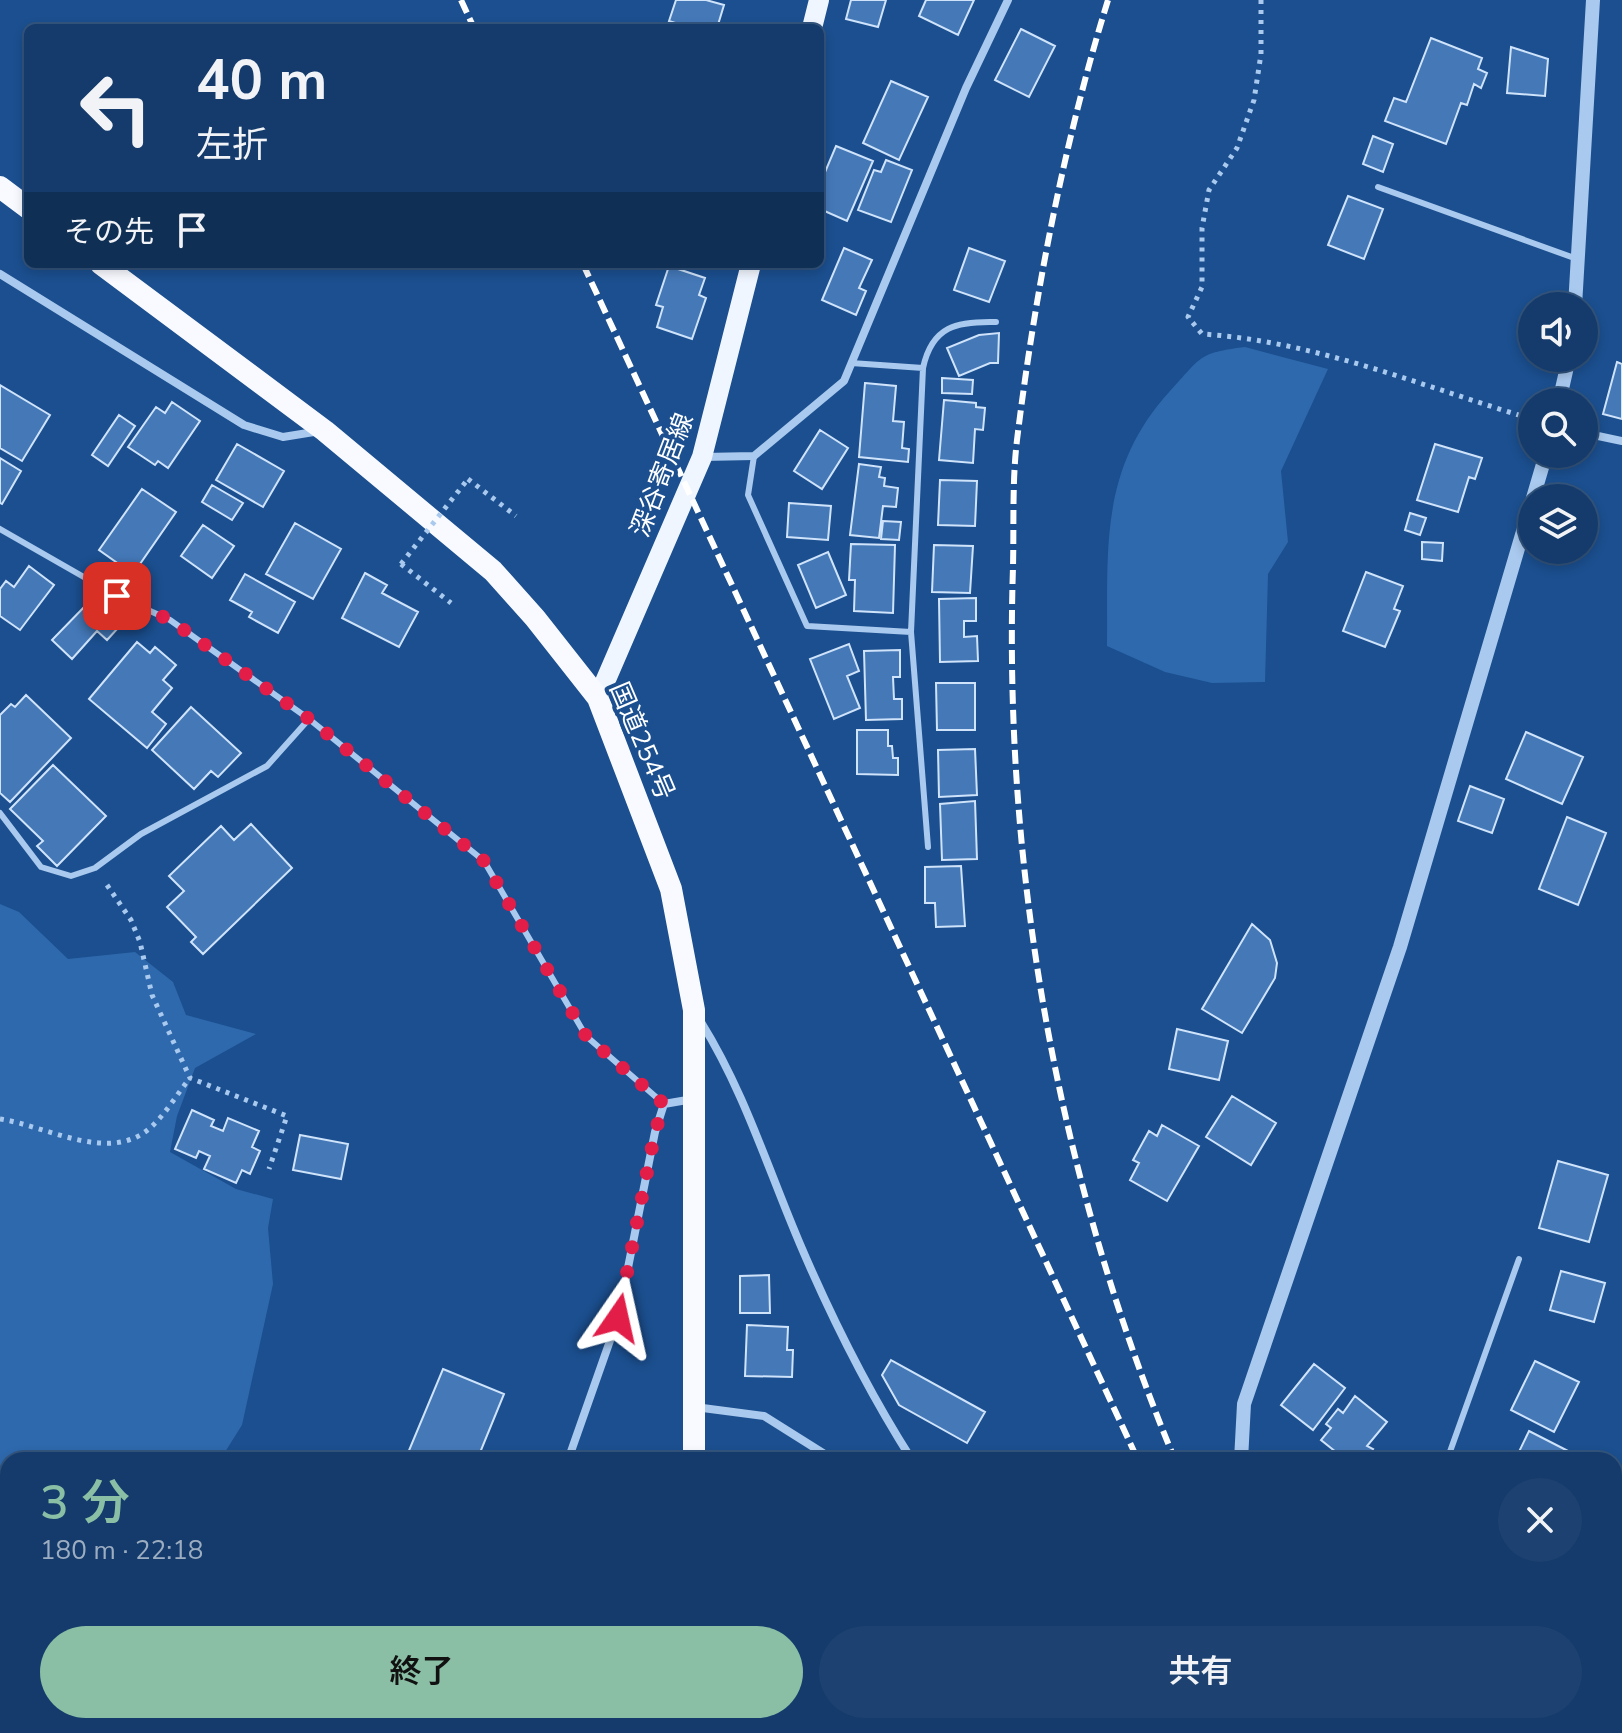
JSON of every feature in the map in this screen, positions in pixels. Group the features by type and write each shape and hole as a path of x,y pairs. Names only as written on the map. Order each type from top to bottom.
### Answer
{"highway":[{"path":"0,187 24,205"},
{"name":"国道254号","path":"106,268 325,431 493,571 535,618 598,698 671,889 694,1010 694,1452"}],"main road":[{"path":"813,24 819,0"},
{"name":"深谷寄居線","path":"598,698 702,457 750,268"}],"street":[{"path":"702,457 754,456 844,381 966,88 1008,0"},
{"path":"1577,292 1593,0"},
{"path":"0,274 244,425 283,437 325,431"},
{"path":"1598,436 1622,441"},
{"path":"1241,1452 1244,1404 1400,947 1518,547"},
{"path":"694,1010 726,1063 800,1246 873,1398 907,1452"},
{"path":"571,1452 618,1318 655,1132 664,1104 694,1098"},
{"path":"694,1407 764,1416 821,1452"}],"lane":[{"path":"1378,187 1580,260"},
{"path":"928,847 911,632 923,368 927,349 945,329 972,322 996,322"},
{"path":"851,363 923,368"},
{"path":"754,456 748,495 807,626 911,632"},
{"path":"0,529 117,596 170,620 309,719 484,861 586,1036 664,1104"},
{"path":"0,813 41,867 71,876 95,868 141,834 267,766 309,719"},
{"path":"1450,1452 1519,1259"}],"path":[{"path":"1261,0 1261,54 1254,100 1237,148 1209,190 1202,228 1202,287 1188,317 1202,334 1245,337 1314,352 1518,415"},
{"path":"451,603 401,564 468,479 516,516"},
{"path":"95,868 131,920 140,942 152,995 190,1078 287,1116 269,1169"},
{"path":"0,1119 88,1142 125,1144 151,1128 190,1078"}],"shaded area":[{"path":"1245,347 1328,369 1281,471 1288,542 1268,574 1265,682 1212,683 1165,672 1107,646 1107,576 1112,511 1130,450 1147,420 1170,391 1202,358"},
{"path":"0,904 19,912 68,959 135,952 173,982 186,1015 256,1034 195,1068 177,1116 170,1152 236,1189 273,1199 268,1228 273,1284 242,1425 225,1452 0,1452"}],"building":[{"path":"676,0 706,0 724,5 718,24 678,24 669,21"},
{"path":"851,0 886,0 878,27 846,19"},
{"path":"926,0 974,0 958,35 919,16"},
{"path":"1021,29 1055,46 1029,97 995,80"},
{"path":"1431,38 1482,58 1478,69 1487,73 1481,88 1474,84 1467,105 1461,103 1446,144 1385,121 1394,98 1406,102"},
{"path":"1511,47 1548,59 1545,96 1507,93"},
{"path":"891,81 928,97 899,160 863,143"},
{"path":"1373,136 1393,144 1383,172 1363,164"},
{"path":"836,146 873,161 847,221 824,211 824,174"},
{"path":"886,160 912,170 891,222 858,210 874,170 881,172"},
{"path":"1348,196 1383,209 1364,259 1328,245"},
{"path":"844,248 872,260 859,288 866,291 856,315 822,300"},
{"path":"969,248 1005,261 989,302 954,290"},
{"path":"668,268 705,278 699,295 706,298 692,339 657,327 663,307 656,305"},
{"path":"999,333 998,363 990,363 959,376 947,348 979,335"},
{"path":"1617,362 1622,364 1622,419 1603,414"},
{"path":"942,378 973,380 972,394 942,393"},
{"path":"865,383 896,386 893,421 904,422 902,448 909,449 908,462 859,457"},
{"path":"0,385 50,415 22,461 0,448"},
{"path":"944,400 976,403 976,407 985,408 983,430 975,429 973,463 939,460"},
{"path":"172,402 200,421 168,468 158,461 155,465 128,447 156,407 165,413"},
{"path":"119,415 135,426 108,466 92,455"},
{"path":"820,430 848,448 822,489 794,471"},
{"path":"237,444 284,471 263,507 216,480"},
{"path":"1435,444 1482,458 1475,479 1469,477 1458,512 1417,500"},
{"path":"0,458 21,471 2,504 0,503"},
{"path":"859,464 881,467 879,477 885,478 884,486 898,488 896,507 883,506 879,538 850,535"},
{"path":"940,480 977,481 975,526 938,525"},
{"path":"212,485 243,503 232,520 202,502"},
{"path":"142,489 176,512 133,574 99,550"},
{"path":"789,503 831,506 828,540 787,537"},
{"path":"1410,513 1426,518 1420,535 1405,530"},
{"path":"883,521 901,522 899,540 881,539"},
{"path":"295,523 341,549 313,599 266,574"},
{"path":"203,525 234,546 212,578 181,556"},
{"path":"1422,542 1443,543 1442,561 1422,559"},
{"path":"851,544 895,545 893,613 854,611 855,580 849,580"},
{"path":"934,545 973,546 970,593 932,592"},
{"path":"828,552 846,595 816,608 798,565"},
{"path":"29,566 54,585 20,630 0,616 0,589 6,581 14,587"},
{"path":"1366,572 1403,586 1394,609 1400,611 1385,647 1343,631"},
{"path":"365,573 387,585 382,593 418,612 399,647 342,618"},
{"path":"245,574 295,602 278,633 249,617 252,612 230,600"},
{"path":"976,598 976,621 964,621 964,637 977,636 978,661 940,662 939,599"},
{"path":"90,601 118,628 107,640 97,631 72,659 52,640"},
{"path":"137,642 150,653 155,647 176,665 163,680 172,688 152,712 166,724 147,748 89,699"},
{"path":"849,644 859,671 847,676 860,708 834,719 810,659"},
{"path":"900,650 900,677 893,677 894,699 902,699 902,719 866,720 864,651"},
{"path":"936,683 975,683 975,730 937,730"},
{"path":"26,695 71,738 10,802 0,793 0,715 11,704 15,707"},
{"path":"191,707 241,753 218,777 211,771 194,789 152,750"},
{"path":"857,730 888,730 888,746 892,746 893,758 898,758 898,775 857,774"},
{"path":"1526,732 1583,757 1562,804 1506,779"},
{"path":"975,749 977,795 939,797 938,750"},
{"path":"53,765 106,816 57,866 37,846 43,841 10,809"},
{"path":"1470,786 1504,799 1492,833 1458,821"},
{"path":"975,801 977,859 942,860 940,804"},
{"path":"1567,817 1606,833 1578,905 1539,889"},
{"path":"251,824 292,868 203,954 191,942 196,937 167,907 184,891 169,876 221,826 234,840"},
{"path":"961,866 965,926 936,927 935,903 925,903 925,867"},
{"path":"1252,924 1270,940 1277,963 1275,978 1242,1033 1202,1009"},
{"path":"1177,1029 1228,1041 1219,1080 1169,1069"},
{"path":"1232,1096 1276,1123 1251,1165 1206,1137"},
{"path":"192,1110 214,1120 211,1126 223,1131 228,1118 259,1131 252,1147 260,1151 250,1174 242,1170 236,1183 204,1169 210,1156 199,1151 196,1158 175,1149"},
{"path":"1162,1125 1199,1146 1167,1201 1130,1180 1139,1163 1133,1160 1149,1131 1157,1136"},
{"path":"300,1135 348,1144 341,1179 293,1170"},
{"path":"1558,1161 1608,1175 1589,1242 1539,1228"},
{"path":"1561,1271 1605,1283 1594,1322 1550,1310"},
{"path":"769,1275 770,1313 740,1313 740,1276"},
{"path":"747,1325 788,1327 787,1350 793,1350 792,1377 745,1376"},
{"path":"891,1360 985,1412 967,1443 899,1405 882,1375"},
{"path":"1535,1361 1579,1382 1554,1432 1511,1410"},
{"path":"1314,1364 1345,1388 1313,1430 1281,1405"},
{"path":"443,1369 504,1394 480,1452 408,1452"},
{"path":"1355,1396 1387,1422 1367,1446 1373,1449 1371,1452 1336,1452 1321,1440 1331,1428 1326,1424 1338,1409 1343,1413"},
{"path":"1529,1431 1570,1452 1519,1452"}],"railway":[{"path":"461,0 472,24"},
{"path":"1108,0 1065,163 1042,274 1024,385 1014,472 1012,681 1018,795 1029,909 1046,1022 1070,1134 1099,1245 1134,1354 1172,1452"},
{"path":"585,268 1134,1452"}],"route":[{"path":"117,596 170,620 309,719 484,861 586,1036 664,1104 655,1132 618,1318"}]}
